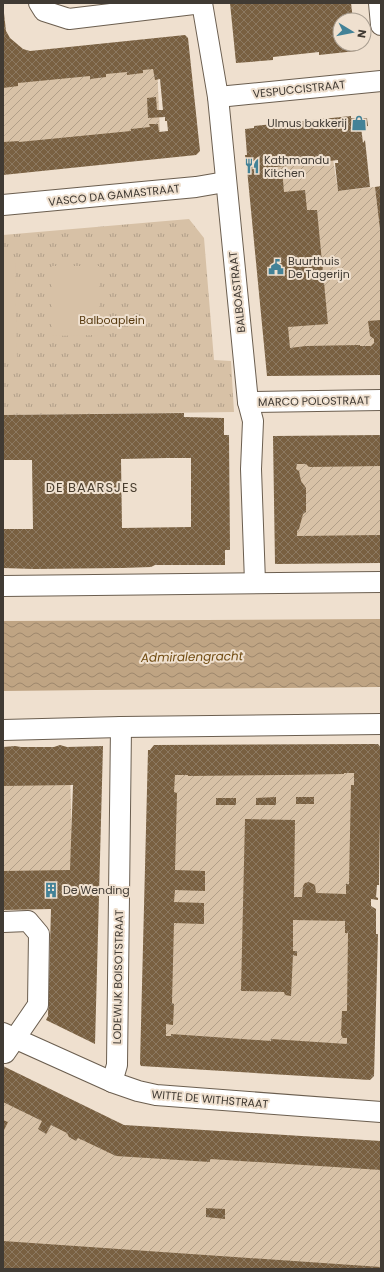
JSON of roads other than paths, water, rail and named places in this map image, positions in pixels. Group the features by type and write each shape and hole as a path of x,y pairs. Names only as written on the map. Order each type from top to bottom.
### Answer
{"street":[{"path":"39,3 44,10 69,19 202,3"},
{"name":"BALBOASTRAAT","path":"202,3 218,97 225,182 248,402 253,422 251,469 254,582"},
{"path":"378,3 381,25"},
{"name":"VESPUCCISTRAAT","path":"218,97 381,81"},
{"name":"VASCO DA GAMASTRAAT","path":"3,205 196,187 225,182"},
{"name":"MARCO POLOSTRAAT","path":"248,402 381,400"},
{"path":"3,586 254,582 381,582"},
{"path":"3,730 381,724"},
{"name":"LODEWIJK BOISOTSTRAAT","path":"112,1082 117,1065 121,727"},
{"path":"3,922 28,921 39,934 38,1005 12,1038"},
{"name":"WITTE DE WITHSTRAAT","path":"12,1038 112,1082 138,1091 156,1095 381,1112"}],"water":[{"name":"Admiralengracht","path":"381,619 381,687 3,691 3,621"}],"place":[{"name":"Ulmus bakkerij","path":"359,123"},
{"name":"Kathmandu Kitchen","path":"252,166"},
{"name":"Buurthuis De Tagerijn","path":"276,267"},
{"name":"De Wending","path":"51,890"}],"district":[{"name":"DE BAARSJES","path":"92,487"}],"park label":[{"name":"Balboaplein","path":"112,320"}]}
